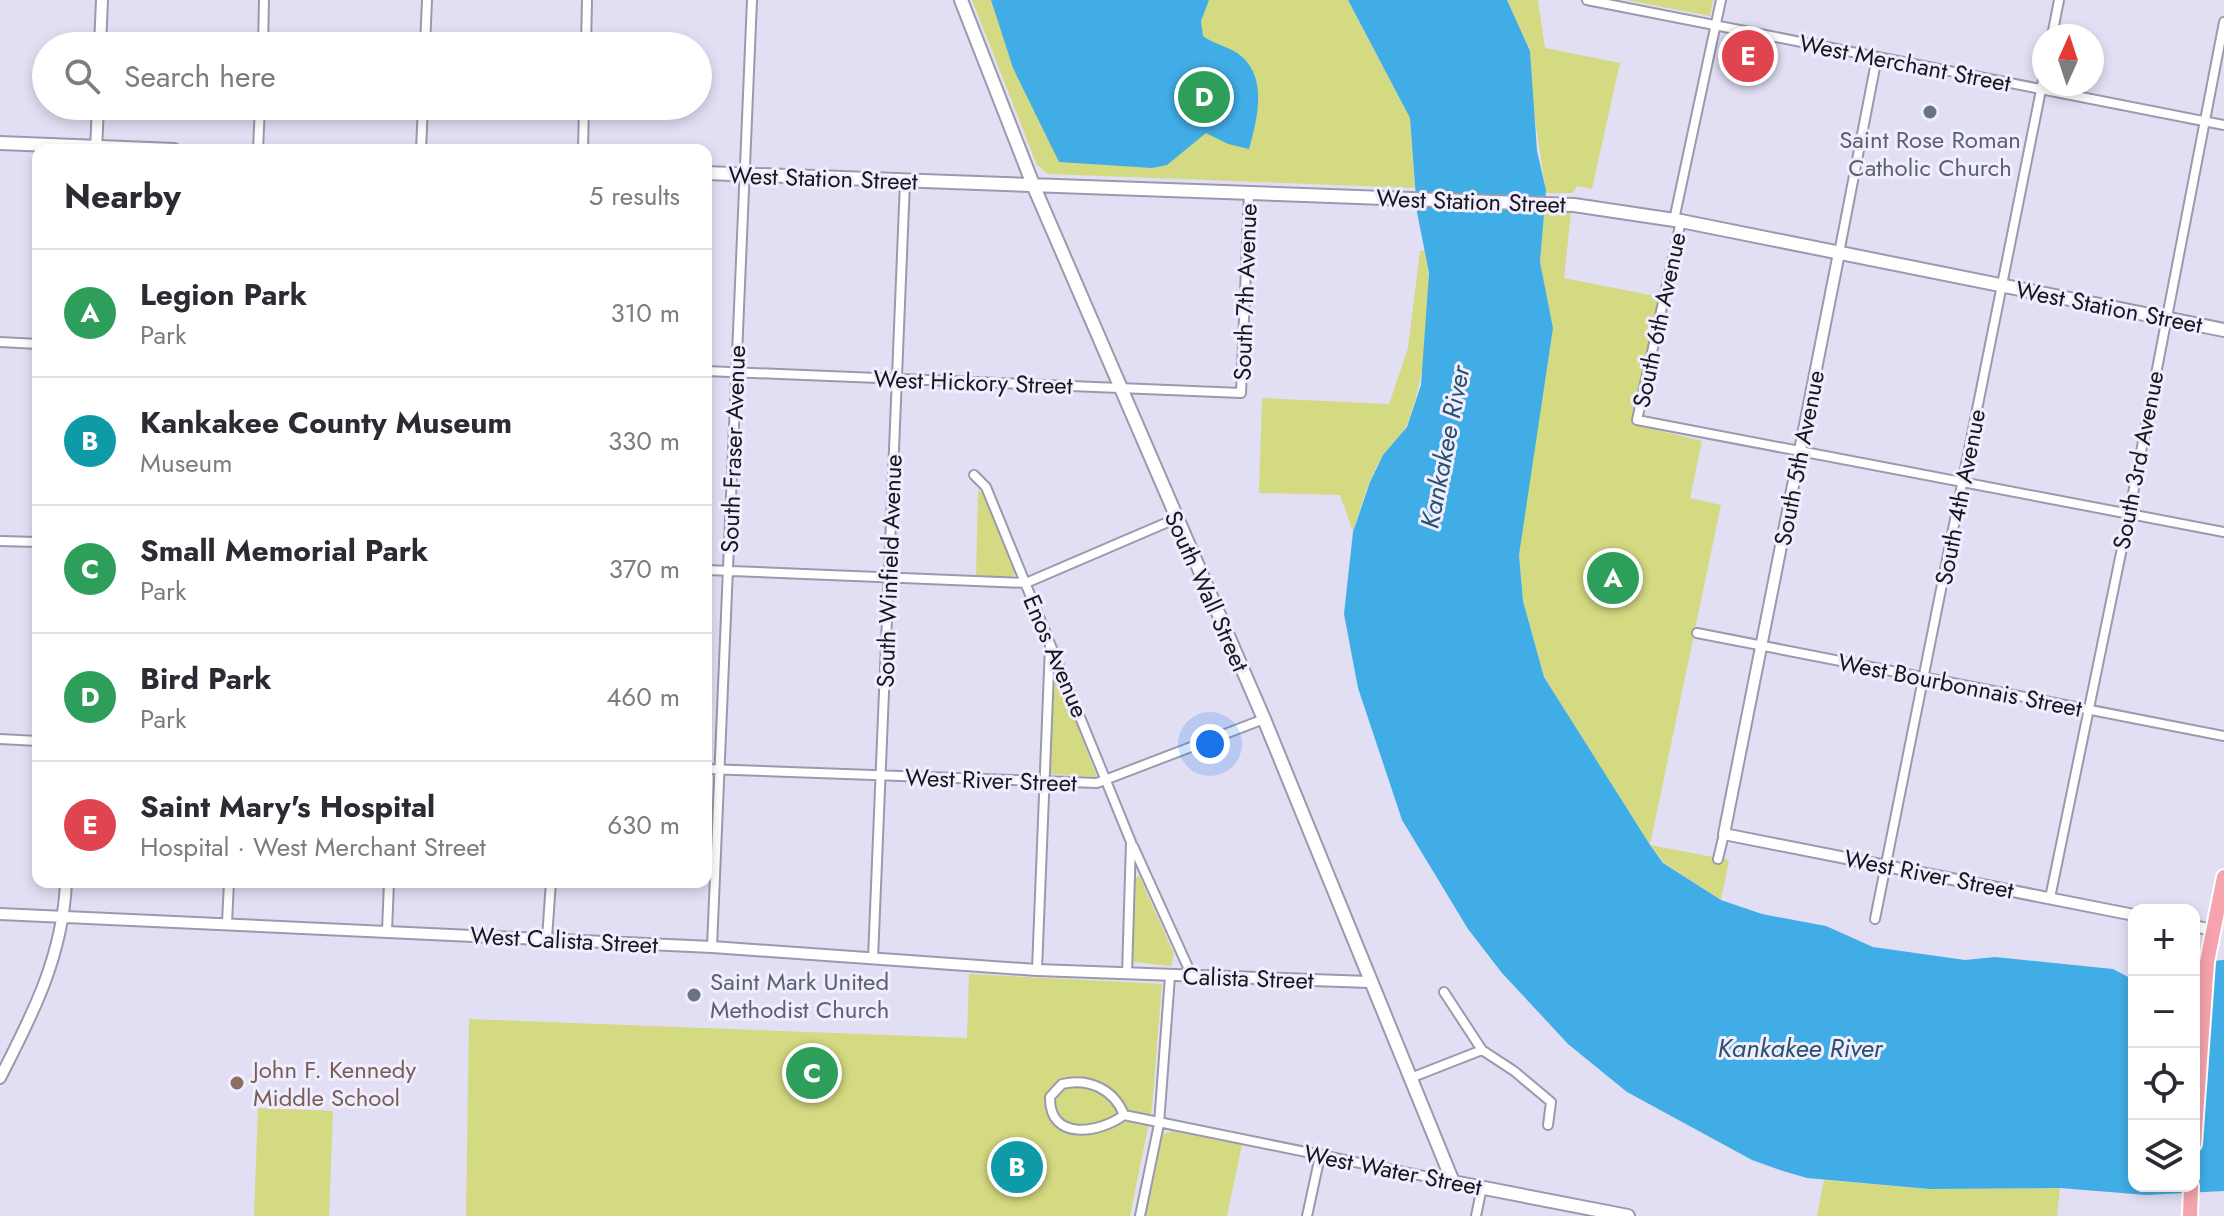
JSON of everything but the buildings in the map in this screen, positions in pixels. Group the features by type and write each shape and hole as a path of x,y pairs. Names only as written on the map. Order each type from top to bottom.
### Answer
{"main road":[{"name":"South Wall Street","path":"961,0 1034,187 1264,719 1369,982 1413,1077 1453,1182"},
{"path":"0,143 32,145"},
{"name":"West Station Street","path":"712,173 1574,205 1677,220 2224,330"},
{"path":"2196,1120 2207,962 2218,931 2224,877"},
{"name":"West Water Street","path":"1453,1182 1628,1216"},
{"path":"2190,1216 2191,1192"}],"street":[{"path":"101,32 102,0"},
{"path":"263,32 264,0"},
{"path":"426,32 427,0"},
{"path":"586,32 587,0"},
{"name":"South Fraser Avenue","path":"712,947 752,0"},
{"name":"West Merchant Street","path":"1587,0 2032,87"},
{"name":"South 6th Avenue","path":"1721,0 1637,420 1801,451"},
{"path":"2054,24 2059,0"},
{"name":"South 3rd Avenue","path":"2050,898 2129,514 2224,22"},
{"name":"South 5th Avenue","path":"1718,859 1763,646 1877,57"},
{"name":"South 4th Avenue","path":"1875,919 2040,96"},
{"name":"West Merchant Street","path":"2077,96 2224,125"},
{"path":"96,144 97,120"},
{"path":"258,144 259,120"},
{"path":"421,144 422,120"},
{"path":"583,144 584,120"},
{"name":"South Winfield Avenue","path":"873,959 905,182"},
{"name":"South 7th Avenue","path":"1241,393 1249,192"},
{"path":"0,342 32,344"},
{"name":"West Hickory Street","path":"712,371 1241,393"},
{"path":"1801,451 2224,532"},
{"name":"Enos Avenue","path":"974,475 986,487 1131,842 1192,976"},
{"path":"712,570 1026,583 1175,519"},
{"path":"0,541 32,542"},
{"name":"West Bourbonnais Street","path":"1697,633 2224,736"},
{"path":"1037,970 1050,642"},
{"name":"West River Street","path":"712,769 1044,783 1108,781 1264,719"},
{"path":"0,739 32,741"},
{"name":"West River Street","path":"1724,834 2128,914"},
{"name":"Enos Avenue","path":"1127,974 1131,842"},
{"path":"0,1078 5,1059 50,975 64,917 66,888"},
{"path":"227,923 229,888"},
{"path":"387,931 389,888"},
{"path":"547,938 551,888"},
{"name":"West Calista Street","path":"0,914 547,938 1127,974"},
{"name":"Calista Street","path":"1127,974 1369,982"},
{"path":"1140,1216 1159,1124 1170,976"},
{"path":"1444,992 1482,1050 1514,1071 1551,1102 1548,1125"},
{"path":"1413,1077 1482,1050"},
{"path":"1062,1084 1090,1084 1113,1095 1124,1115 1096,1131 1064,1126 1053,1116 1050,1097 1062,1084"},
{"name":"West Water Street","path":"1124,1115 1453,1182"},
{"path":"1307,1216 1320,1156"},
{"path":"1476,1216 1482,1187"}],"green space":[{"path":"972,0 1348,0 1410,118 1415,188 1048,174 1037,165"},
{"path":"1507,0 1538,0 1545,48 1620,63 1592,189 1577,186 1573,193 1546,193 1530,87 1530,51"},
{"path":"1626,0 1713,0 1710,16"},
{"path":"1544,210 1571,213 1564,278 1660,297 1632,424 1702,441 1690,498 1721,505 1650,845 1544,677 1523,601 1518,549 1553,328 1540,262"},
{"path":"1420,251 1425,251 1428,270 1429,314 1420,383 1406,427 1385,453 1373,475 1353,532 1340,495 1259,493 1262,398 1389,404 1408,348"},
{"path":"978,490 983,493 1015,573 1012,578 976,575"},
{"path":"1055,678 1060,681 1097,777 1049,774"},
{"path":"1650,845 1729,860 1721,900 1664,863"},
{"path":"1139,875 1174,954 1171,966 1132,962 1134,880"},
{"path":"969,974 1162,984 1152,1108 1130,1216 466,1216 469,1019 967,1038"},
{"path":"258,1108 333,1111 329,1216 254,1216"},
{"path":"1172,1131 1242,1145 1227,1216 1145,1216 1162,1135"},
{"path":"1824,1180 1929,1189 2060,1188 2057,1216 1817,1216"}],"water":[{"path":"991,0 1209,0 1201,21 1203,36 1244,59 1252,69 1256,82 1258,109 1249,149 1228,144 1206,133 1167,165 1152,168 1059,162 1013,68"},
{"name":"Kankakee River","path":"1348,0 1507,0 1530,51 1537,151 1546,190 1540,262 1553,328 1519,555 1523,601 1544,677 1663,863 1721,900 1762,914 1826,926 1873,947 1965,960 1995,957 2113,969 2128,977 2128,1192 2200,1192 2200,962 2224,960 2224,1191 2146,1195 2060,1188 1929,1189 1807,1178 1783,1171 1752,1160 1627,1092 1568,1044 1502,973 1468,929 1402,820 1358,688 1344,614 1353,532 1370,482 1383,455 1407,427 1421,385 1429,273 1417,212 1410,118"}],"place":[{"name":"Saint Mary's Hospital","path":"1748,56"},
{"name":"Bird Park","path":"1204,97"},
{"name":"Saint Rose Roman Catholic Church","path":"1930,112"},
{"name":"Legion Park","path":"1613,578"},
{"name":"Saint Mark United Methodist Church","path":"694,995"},
{"name":"Small Memorial Park","path":"812,1073"},
{"name":"John F. Kennedy Middle School","path":"237,1083"},
{"name":"Kankakee County Museum","path":"1017,1167"}]}
